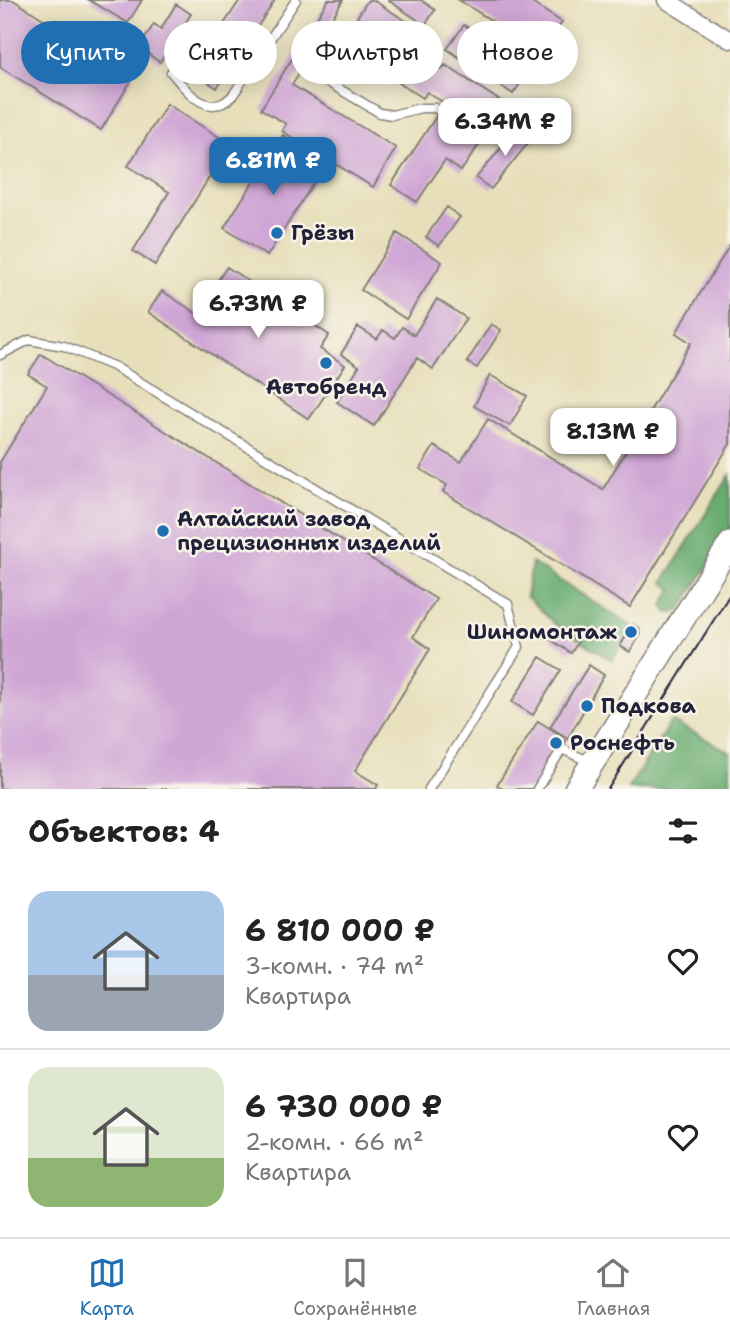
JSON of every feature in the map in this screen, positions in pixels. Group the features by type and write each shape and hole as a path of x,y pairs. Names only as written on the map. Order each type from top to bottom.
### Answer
{"main road":[{"path":"576,789 730,544"}],"street":[{"path":"666,0 730,40"}],"lane":[{"path":"277,29 296,0"},
{"path":"181,84 190,94 206,104 220,104 233,95 240,84"},
{"path":"331,84 380,113 391,115 435,108 486,139"},
{"path":"0,355 29,340 64,346 115,367 508,604 519,647 429,789"},
{"path":"537,789 562,749 593,763"}],"green space":[{"path":"730,475 730,531 680,610 667,612 663,605 672,589 663,582"},
{"path":"532,563 632,626 612,660 557,626 526,596"},
{"path":"671,721 730,752 730,789 628,789"}],"building":[{"path":"0,0 13,0 46,21 21,21 21,80 0,67"},
{"path":"89,0 142,0 129,21 125,21"},
{"path":"240,0 275,0 261,21 226,21"},
{"path":"328,0 343,0 330,21 315,21"},
{"path":"368,0 373,0 406,21 361,21 357,17"},
{"path":"388,0 421,0 435,10 428,21 419,21"},
{"path":"459,0 527,0 560,21 492,21"},
{"path":"176,4 191,14 186,21 166,21"},
{"path":"154,24 161,29 164,24 164,56 160,62 150,55 150,30"},
{"path":"457,35 457,56 447,49"},
{"path":"291,60 292,85 396,148 373,187 282,131 286,124 261,109"},
{"path":"445,65 457,73 457,84 474,84 505,104 488,131 427,92 423,98 401,84 443,84"},
{"path":"27,84 129,84 101,130"},
{"path":"498,84 520,84 513,94"},
{"path":"167,104 230,144 155,265 133,251 169,192 128,166"},
{"path":"437,115 480,143 461,171 445,160 417,202 391,185"},
{"path":"519,126 533,137 491,189 476,178"},
{"path":"283,135 307,150 300,161 319,174 267,256 224,228"},
{"path":"447,207 460,217 439,246 426,237"},
{"path":"397,233 442,262 406,319 361,290"},
{"path":"730,245 730,444 630,607 443,492 447,485 420,469 434,446 461,462 488,419 603,489 691,343 676,333"},
{"path":"227,267 329,335 320,349 345,365 309,419 148,312 162,291 196,313"},
{"path":"437,299 466,318 433,369 417,358 374,426 337,402 359,366 341,354 358,327 377,339 383,330 395,338 402,327 414,335"},
{"path":"491,324 501,330 477,368 467,362"},
{"name":"Алтайский завод прецизионных изделий","path":"41,354 436,599 413,637 430,649 355,771 378,785 376,789 0,789 0,462 47,386 28,374"},
{"path":"490,375 527,396 510,426 474,406"},
{"path":"633,625 639,628 640,635 630,652 620,646"},
{"path":"557,629 578,642 571,653 550,639"},
{"path":"540,657 561,670 533,715 512,702"},
{"path":"589,665 604,675 568,738 550,727"},
{"path":"538,721 567,739 536,789 503,789 497,785"}],"tram line":[{"path":"608,789 730,594"}],"place":[{"name":"Грёзы","path":"277,233"},
{"name":"Автобренд","path":"326,363"},
{"name":"Алтайский завод прецизионных изделий","path":"163,531"},
{"name":"Шиномонтаж","path":"631,632"},
{"name":"Подкова","path":"587,706"},
{"name":"Роснефть","path":"556,743"}]}
